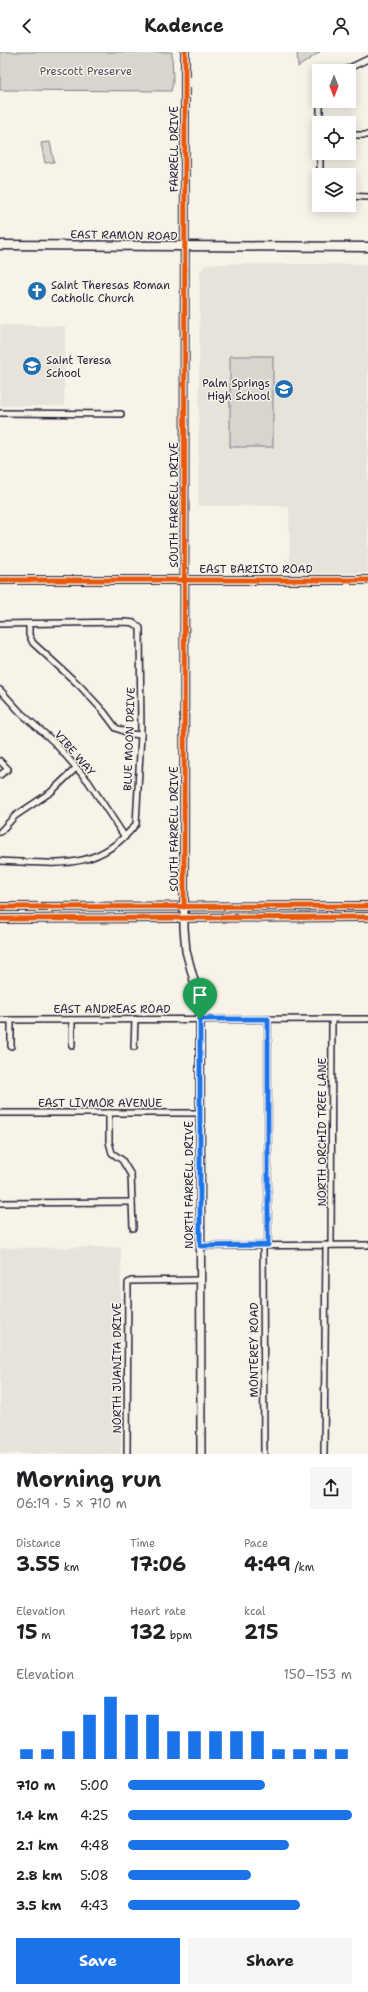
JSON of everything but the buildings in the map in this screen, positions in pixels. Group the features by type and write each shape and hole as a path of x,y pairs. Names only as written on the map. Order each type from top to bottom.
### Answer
{"main road":[{"name":"EAST RAMON ROAD","path":"0,245 368,247"}],"street":[{"name":"FARRELL DRIVE","path":"184,52 184,247"},
{"path":"356,65 368,60"},
{"path":"356,135 368,135"},
{"path":"356,196 368,197"},
{"name":"SOUTH FARRELL DRIVE","path":"184,247 184,918"},
{"path":"0,413 122,414"},
{"name":"EAST BARISTO ROAD","path":"0,580 368,580"},
{"name":"BLUE MOON DRIVE","path":"29,624 126,622 134,623 140,628 141,735 136,824 126,837"},
{"path":"0,624 29,624 29,635 33,643 80,686 104,712 116,728 131,734 141,735"},
{"name":"VIBE WAY","path":"0,690 21,713 54,742 75,769 88,781 126,837"},
{"path":"0,761 8,769 0,775"},
{"path":"0,832 16,816 51,792 75,769"},
{"path":"0,861 48,863 87,860 100,855 126,837"},
{"path":"0,907 368,906"},
{"path":"0,919 368,917"},
{"name":"NORTH FARRELL DRIVE","path":"184,918 186,951 198,993 200,1019 201,1454"},
{"path":"134,1047 135,1019"},
{"name":"MONTEREY ROAD","path":"264,1454 268,1019"},
{"name":"NORTH ORCHID TREE LANE","path":"324,1454 332,1019"},
{"name":"EAST ANDREAS ROAD","path":"0,1020 368,1019"},
{"path":"11,1020 11,1046"},
{"path":"72,1020 72,1046"},
{"name":"EAST LIVMOR AVENUE","path":"0,1113 200,1113"},
{"path":"109,1113 109,1142 112,1153 122,1160 131,1175 133,1228"},
{"path":"0,1203 132,1202"},
{"path":"200,1246 368,1245"},
{"name":"NORTH JUANITA DRIVE","path":"127,1454 128,1283 131,1281 200,1280"}],"shaded area":[{"name":"Palm Springs High School","path":"207,264 368,264 368,573 290,574 289,506 198,506 200,271"},
{"name":"Saint Teresa School","path":"0,325 65,326 64,406 0,406"},
{"path":"121,1247 121,1454 0,1454 0,1248"}],"green space":[{"name":"Prescott Preserve","path":"0,52 172,52 173,83 171,91 0,90"},
{"path":"297,52 320,52 298,67"},
{"path":"50,142 54,162 45,163 41,143"},
{"path":"230,356 273,356 273,447 230,447"}],"cycle path":[{"path":"184,907 185,52"},
{"path":"0,580 368,580"},
{"path":"0,907 368,906"},
{"path":"0,919 368,917"}],"place":[{"name":"Saint Theresas Roman Catholic Church","path":"37,291"},
{"name":"Saint Teresa School","path":"32,366"},
{"name":"Palm Springs High School","path":"284,389"}],"route":[{"path":"200,1019 268,1019 268,1245 200,1246 200,1019"}]}
